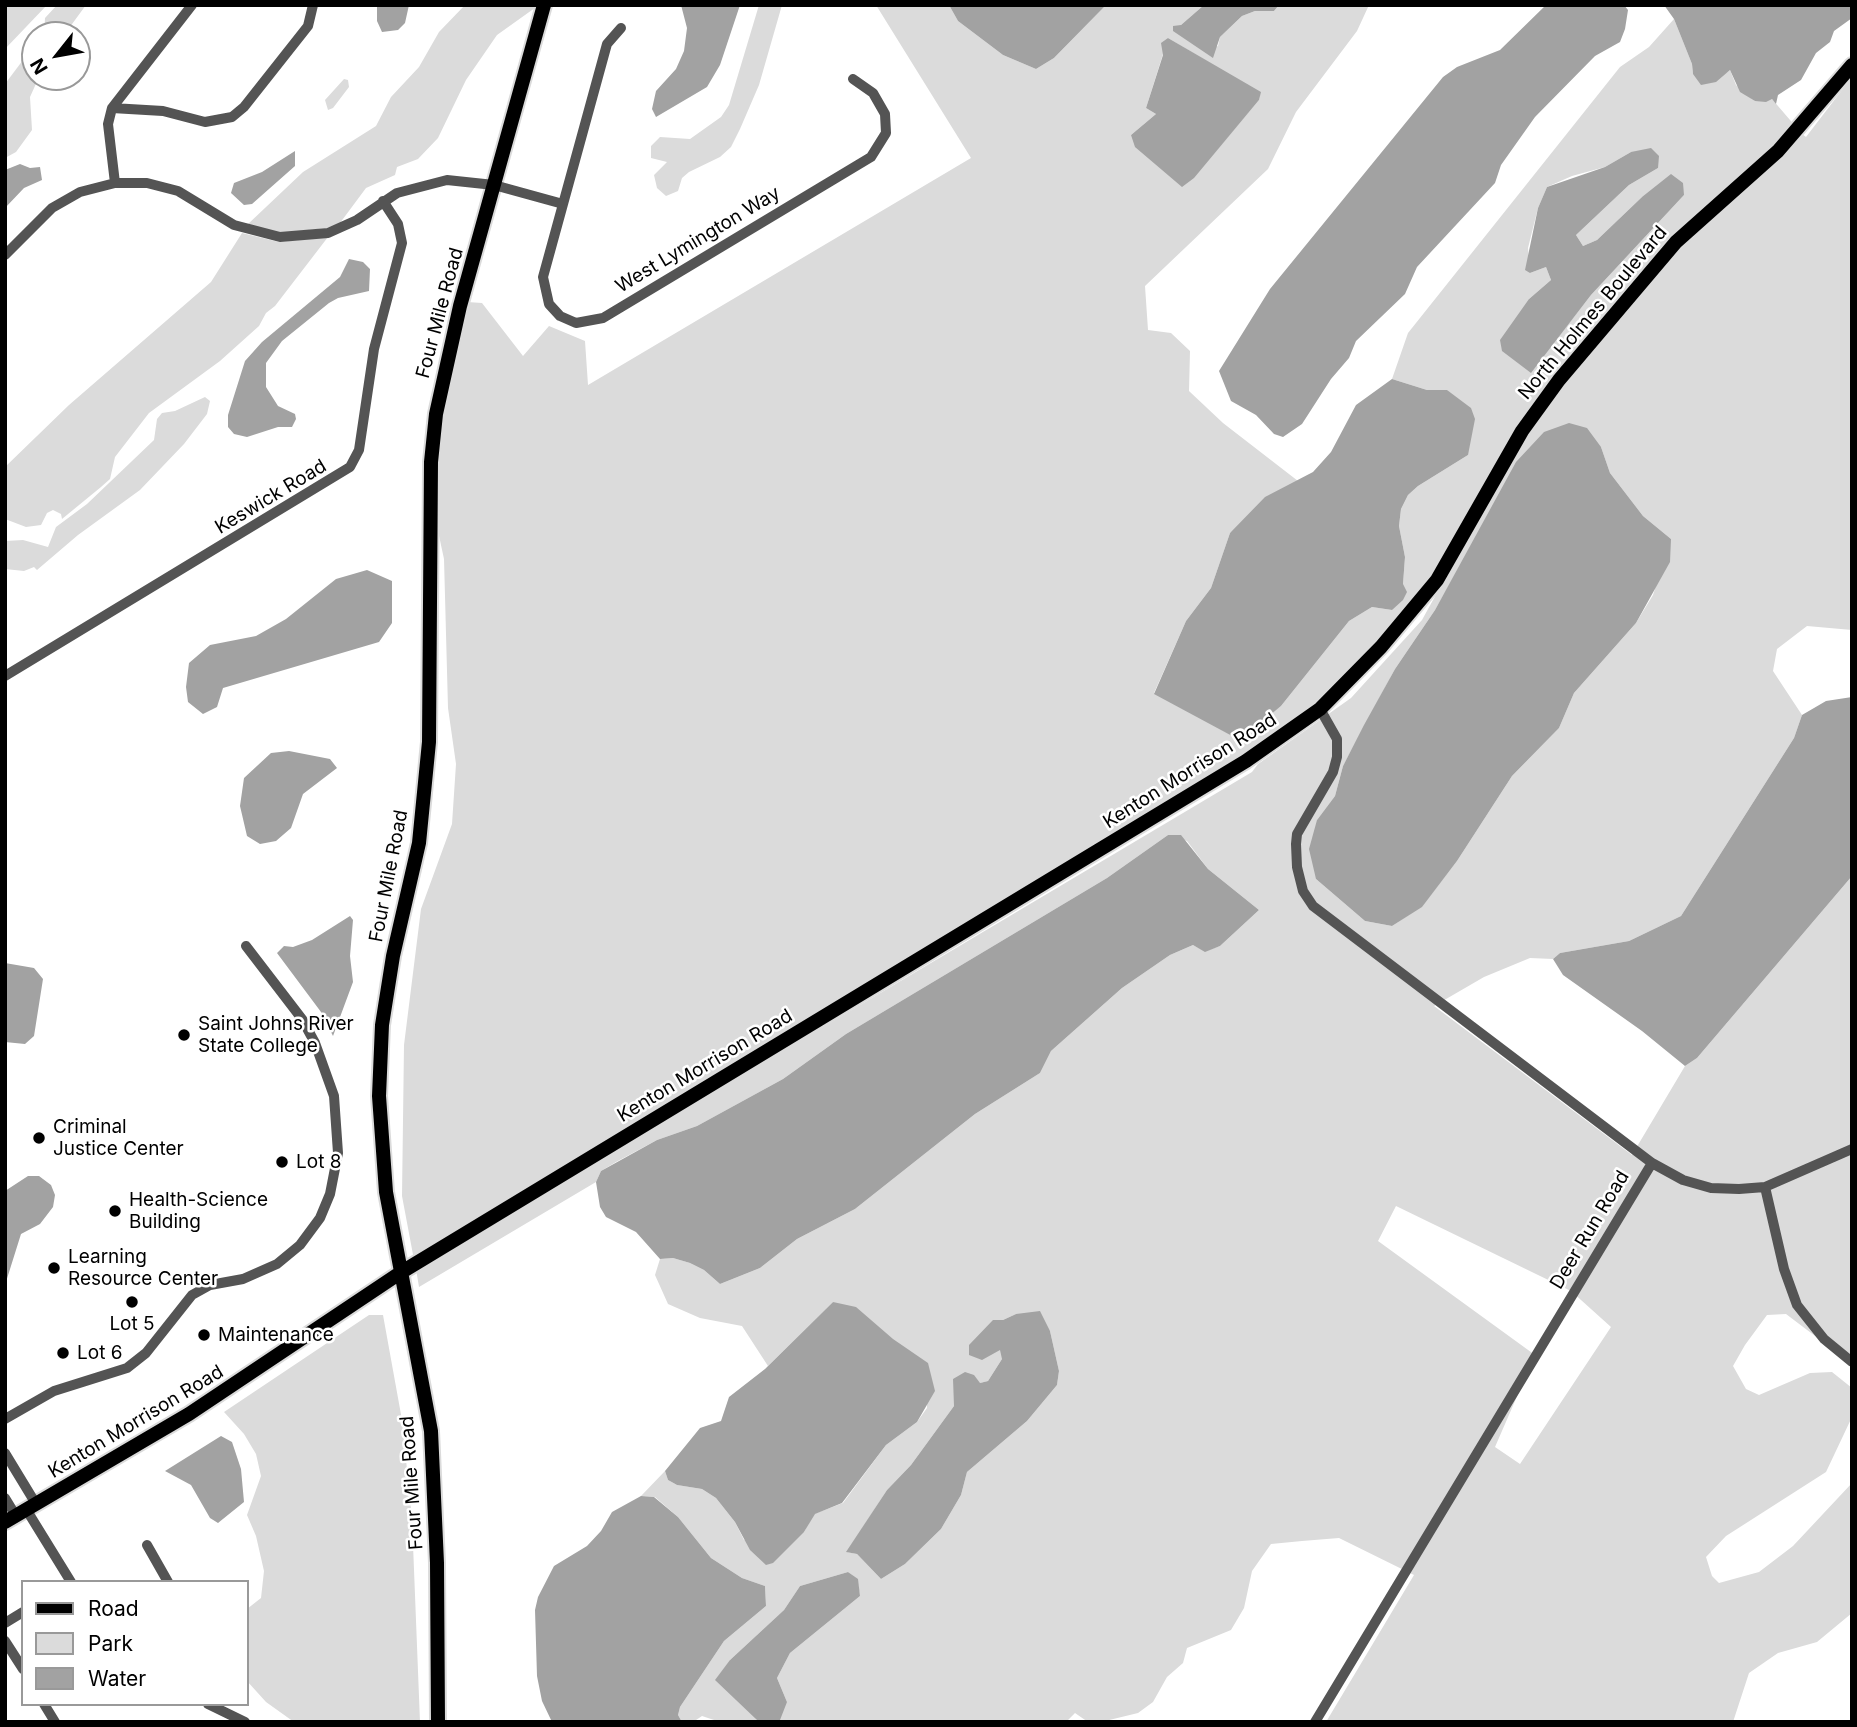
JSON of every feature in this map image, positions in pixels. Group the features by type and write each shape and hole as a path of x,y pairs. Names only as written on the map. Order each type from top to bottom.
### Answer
{"main road":[{"name":"Four Mile Road","path":"438,1722 437,1563 431,1431 384,1179 379,1096 384,1011 393,956 419,843 430,738 431,462 441,382 544,5"},
{"name":"North Holmes Boulevard","path":"1406,619 1437,580 1516,440 1559,380 1681,237 1778,151 1852,65"},
{"name":"Kenton Morrison Road","path":"21,1513 189,1415 400,1273 1246,761 1320,709 1406,619"}],"street":[{"path":"115,183 108,124 112,108 192,5"},
{"path":"112,108 163,111 214,122 232,117 244,107 308,26 313,5"},
{"name":"West Lymington Way","path":"621,28 607,44 543,277 545,296 553,310 568,320 596,321 871,157 886,133 885,114 873,93 853,79"},
{"path":"5,255 40,218 59,203 80,192 115,183 147,183 178,191 234,225 280,237 328,233 357,220 383,201 412,187 431,182 463,180 494,185 563,204"},
{"name":"Keswick Road","path":"5,676 350,467 359,450 372,360 402,243 398,224 383,201"},
{"name":"Deer Run Road","path":"1315,1722 1652,1163 1313,906 1303,891 1297,867 1296,844 1297,834 1333,772 1337,757 1337,739 1320,709"},
{"path":"5,1419 54,1391 127,1368 146,1353 192,1294 210,1285 243,1279 277,1264 300,1245 320,1218 330,1194 338,1153 334,1096 325,1066 302,1019 246,946"},
{"path":"1652,1163 1683,1180 1712,1188 1765,1187 1852,1149"},
{"path":"1765,1187 1784,1269 1797,1305 1824,1339 1852,1362"},
{"path":"5,1453 21,1513"},
{"path":"5,1498 21,1513 70,1580"},
{"path":"147,1545 166,1580"},
{"path":"5,1623 21,1613"},
{"path":"5,1641 21,1666"},
{"path":"45,1706 55,1722"},
{"path":"212,1706 244,1722"}],"green space":[{"path":"5,5 47,5 32,21 21,21 21,32 5,49"},
{"path":"57,5 86,5 74,21 45,21"},
{"path":"465,5 539,5 497,35 466,80 438,138 418,159 397,167 395,175 366,188 340,223 327,228 281,233 247,225 303,172 376,126 391,97 419,67 439,32"},
{"path":"759,5 782,5 759,85 740,129 731,147 720,157 689,172 682,178 678,191 666,196 657,188 654,175 667,162 651,158 651,146 660,137 690,139 721,117 729,105"},
{"path":"876,5 949,5 958,21 1003,55 1036,69 1054,58 1106,5 1204,5 1181,25 1185,37 1206,51 1218,46 1220,37 1242,16 1255,11 1274,11 1279,5 1369,5 1357,31 1296,112 1268,169 1145,286 1148,330 1171,333 1190,351 1189,391 1223,423 1298,481 1230,533 1211,588 1186,621 1154,693 1235,737 1281,706 1349,621 1372,607 1392,610 1403,584 1405,557 1399,526 1401,509 1408,495 1418,486 1468,455 1447,390 1427,390 1392,379 1408,333 1620,67 1649,47 1674,19 1692,64 1693,74 1726,73 1730,70 1736,85 1748,96 1755,101 1772,99 1796,127 1555,377 1461,531 1401,617 1340,683 1294,724 414,1260 402,1196 404,1045 421,909 452,824 456,764 448,708 444,559 435,517 436,462 441,414 467,302 482,303 523,356 549,326 585,341 588,385 971,158","holes":["1168,38 1260,93 1259,100 1209,159 1131,135 1156,114 1146,108","1631,152 1658,168 1629,185 1576,235 1583,246 1597,240 1642,197 1684,195 1591,295 1531,372 1529,299 1551,280 1546,267 1530,273 1528,248 1538,208 1547,187 1572,176 1605,167"]},
{"path":"21,63 21,91 33,91 30,97 32,130 16,152 5,158 5,84"},
{"path":"1852,77 1852,630 1807,626 1777,649 1773,671 1802,715 1794,738 1681,916 1629,941 1560,953 1553,959 1530,958 1484,977 1434,1006 1632,1155 1685,1066 1697,1058 1852,876 1852,1364 1786,1314 1767,1315 1733,1366 1746,1389 1759,1395 1810,1373 1832,1372 1852,1388 1852,1417 1826,1472 1726,1536 1706,1557 1712,1576 1719,1583 1759,1572 1793,1546 1852,1483 1852,1613 1817,1642 1778,1653 1749,1673 1733,1722 1326,1722 1414,1575 1339,1538 1302,1541 1271,1544 1252,1571 1244,1608 1231,1630 1187,1648 1183,1663 1167,1677 1153,1702 1138,1713 1101,1722 1088,1722 1075,1713 1066,1722 720,1722 702,1716 693,1722 682,1722 678,1715 680,1707 724,1641 766,1606 765,1586 742,1578 711,1558 678,1517 655,1497 641,1496 665,1471 668,1480 677,1485 702,1489 716,1498 735,1522 744,1540 804,1532 814,1514 843,1503 886,1445 917,1422 927,1408 927,1363 833,1302 768,1366 742,1326 700,1318 668,1304 655,1275 660,1259 673,1258 690,1263 704,1270 720,1284 760,1268 797,1239 855,1209 975,1114 1040,1073 1051,1051 1122,988 1170,955 1193,945 1205,951 1220,946 1259,910 1208,869 1187,841 1168,835 1107,878 846,1034 783,1079 697,1126 657,1140 616,1162 601,1171 596,1182 419,1287 416,1269 1252,772 1258,764 1351,698 1422,620 1510,460 1543,407 1680,245 1802,134 1806,137","holes":["1601,447 1610,473 1643,516 1671,539 1653,595 1636,623 1574,693 1559,728 1512,776 1457,861 1422,906 1392,926 1365,921 1316,879 1317,820 1335,796 1343,766 1395,669 1435,610 1475,540","1396,1206 1571,1291 1611,1327 1520,1464 1495,1447 1535,1355 1378,1241","1016,1314 1050,1331 1059,1371 1057,1385 1027,1421 967,1472 961,1495 941,1529 905,1564 881,1579 857,1554 847,1552 887,1490 911,1465 954,1406 954,1379 980,1383 988,1381 1002,1359 1003,1320","848,1572 857,1579 860,1596 790,1653 777,1678 787,1702 757,1720 750,1710 730,1660 784,1610 800,1586"]},
{"path":"344,79 348,80 349,87 333,108 328,110 325,100"},
{"path":"242,233 279,242 328,237 275,306 266,313 259,326 220,361 149,413 115,457 110,479 101,487 62,519 61,514 53,510 47,513 41,525 26,527 5,519 5,467 69,405 211,282"},
{"path":"205,397 210,401 207,414 184,444 140,490 78,535 37,570 34,567 24,571 5,569 5,541 23,540 48,547 56,527 87,504 154,440 157,419 162,413 175,411"},
{"path":"369,1315 383,1315 402,1420 412,1519 420,1722 294,1722 266,1702 248,1682 248,1608 261,1598 264,1571 256,1536 247,1515 261,1476 256,1454 244,1434 224,1412"}],"water":[{"path":"377,5 409,5 405,23 398,30 382,32 377,21"},
{"path":"681,5 740,5 720,65 707,87 656,117 652,109 656,91 676,69 684,51 687,28"},
{"path":"949,5 1106,5 1054,58 1036,69 1003,55 958,21"},
{"path":"1204,5 1279,5 1274,11 1255,11 1242,16 1220,37 1213,58 1173,31 1173,26 1181,25"},
{"path":"1546,5 1624,5 1628,10 1620,42 1595,56 1535,117 1501,165 1495,183 1417,267 1405,294 1356,341 1349,358 1331,379 1302,424 1283,437 1274,434 1256,415 1231,401 1219,371 1270,289 1443,77 1457,67 1500,50"},
{"path":"1664,5 1852,5 1852,18 1834,31 1830,42 1816,53 1801,80 1778,95 1776,104 1772,99 1766,102 1755,101 1740,92 1730,70 1716,82 1701,85 1693,74 1692,64 1674,19"},
{"path":"1168,38 1261,92 1259,100 1194,178 1182,187 1135,147 1131,135 1156,114 1146,108 1163,55 1161,43"},
{"path":"1651,148 1659,156 1658,168 1629,185 1576,235 1583,246 1597,240 1642,197 1671,174 1683,183 1684,195 1591,295 1531,373 1502,351 1500,340 1529,299 1551,280 1546,267 1530,273 1525,270 1538,208 1547,187 1605,167 1631,152"},
{"path":"295,151 295,166 252,204 244,205 231,193 234,183 262,172"},
{"path":"20,164 30,168 40,167 42,180 24,188 5,208 5,170"},
{"path":"349,259 363,262 370,269 369,291 338,298 329,303 282,341 266,363 266,387 278,406 295,414 292,427 278,427 247,437 234,434 228,427 228,415 245,361 262,342 340,277"},
{"path":"1392,379 1427,390 1447,390 1471,408 1475,419 1468,455 1418,486 1408,495 1401,509 1399,526 1405,557 1403,584 1407,592 1403,600 1392,610 1372,607 1349,621 1281,706 1248,733 1234,737 1154,694 1186,621 1211,588 1230,533 1265,497 1313,472 1331,452 1356,405"},
{"path":"1569,423 1587,428 1601,447 1610,473 1643,516 1671,539 1670,562 1636,623 1574,693 1559,728 1512,776 1457,861 1422,907 1392,926 1365,921 1316,879 1309,849 1317,820 1335,796 1343,766 1395,669 1435,610 1516,462 1544,432"},
{"path":"367,570 392,581 392,623 379,642 223,688 217,707 203,714 188,702 186,687 189,663 210,645 256,636 286,619 336,579"},
{"path":"1852,697 1852,876 1697,1058 1685,1066 1642,1031 1563,975 1553,959 1560,953 1629,941 1681,916 1794,738 1802,715 1826,701"},
{"path":"289,751 330,759 337,768 303,794 291,828 276,841 260,844 247,836 240,806 244,778 271,753"},
{"path":"1168,835 1181,835 1208,869 1259,910 1220,946 1205,952 1193,945 1170,955 1122,988 1051,1051 1040,1073 975,1114 855,1209 797,1239 760,1268 720,1284 704,1270 690,1263 673,1258 660,1259 636,1232 606,1217 600,1207 596,1182 601,1171 657,1140 697,1126 783,1079 846,1034 1107,878"},
{"path":"350,916 353,920 350,956 353,982 333,1036 321,1012 277,953 284,946 293,947 312,940"},
{"path":"5,963 34,968 43,979 34,1036 25,1044 5,1042"},
{"path":"28,1176 39,1176 51,1185 55,1195 53,1207 40,1224 21,1234 5,1285 5,1191"},
{"path":"833,1302 856,1307 893,1339 928,1363 935,1391 917,1422 886,1445 842,1503 815,1514 804,1532 773,1563 766,1565 750,1550 735,1522 716,1498 702,1489 677,1485 668,1480 665,1471 700,1428 721,1421 729,1397 765,1369"},
{"path":"1040,1311 1050,1331 1059,1371 1057,1385 1027,1421 967,1472 961,1495 941,1529 905,1564 881,1579 857,1554 846,1552 887,1490 911,1465 954,1406 953,1379 965,1372 974,1375 980,1383 988,1381 1002,1359 1000,1350 982,1360 969,1355 969,1345 993,1320"},
{"path":"221,1436 232,1442 241,1469 244,1502 218,1523 210,1518 191,1485 165,1471"},
{"path":"641,1496 654,1497 678,1517 711,1558 742,1578 765,1586 766,1606 724,1641 680,1707 678,1715 682,1722 552,1722 542,1701 537,1676 535,1610 538,1597 554,1566 587,1546 601,1531 612,1512"},
{"path":"848,1572 858,1579 860,1596 790,1653 777,1678 787,1702 780,1720 757,1720 715,1680 730,1660 784,1610 800,1586"}],"place":[{"name":"Saint Johns River State College","path":"184,1035"},
{"name":"Criminal Justice Center","path":"39,1138"},
{"name":"Lot 8","path":"282,1162"},
{"name":"Health-Science Building","path":"115,1211"},
{"name":"Learning Resource Center","path":"54,1268"},
{"name":"Lot 5","path":"132,1302"},
{"name":"Maintenance","path":"204,1335"},
{"name":"Lot 6","path":"63,1353"}]}
